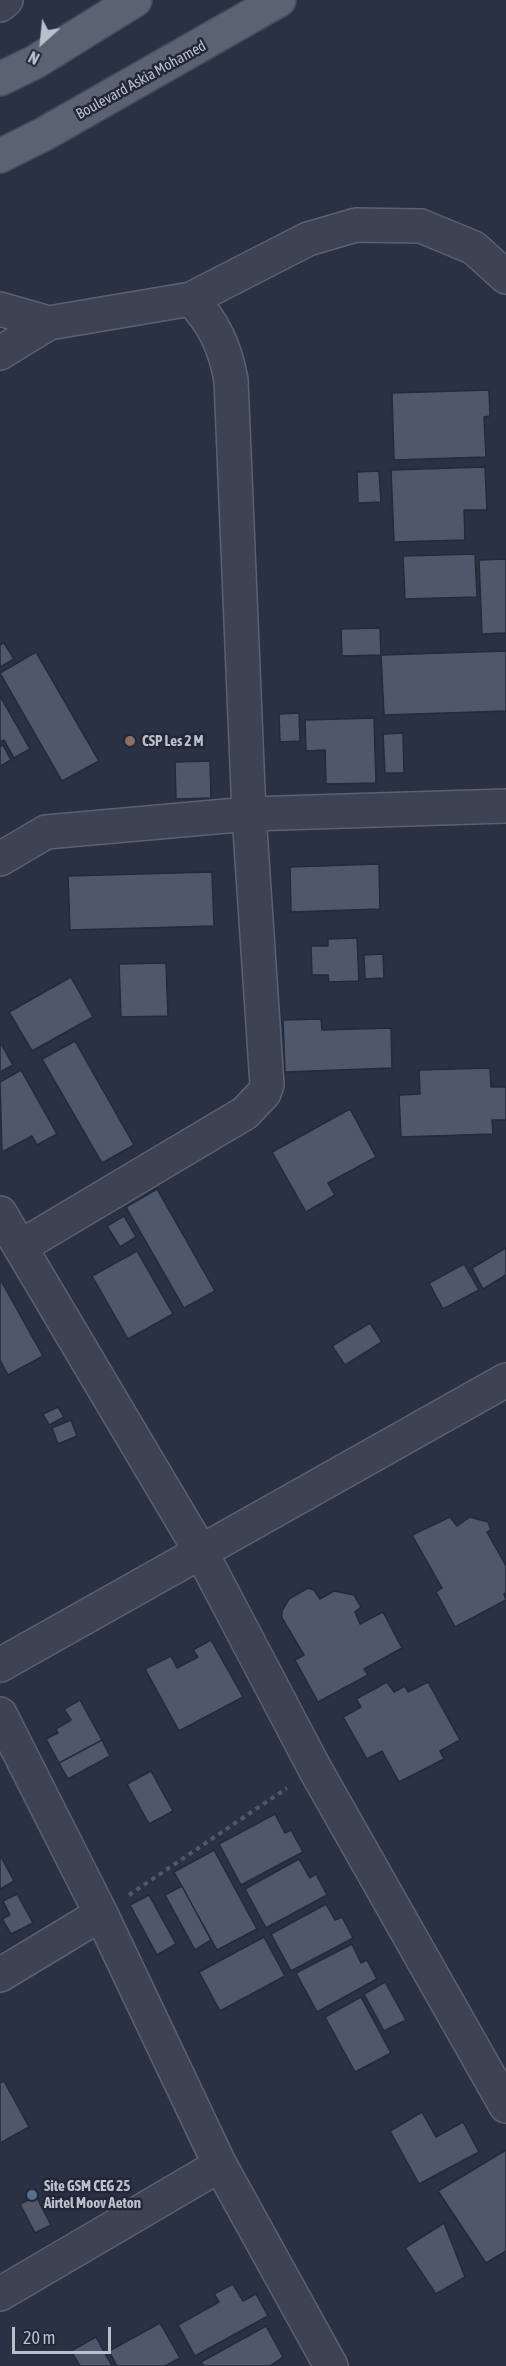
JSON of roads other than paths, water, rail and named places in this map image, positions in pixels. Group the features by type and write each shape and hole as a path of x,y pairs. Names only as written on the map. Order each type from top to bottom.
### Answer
{"main road":[{"path":"0,79 35,62 135,0"},
{"name":"Boulevard Askia Mohamed","path":"0,156 44,134 279,0"}],"street":[{"path":"0,5 6,0"},
{"path":"0,353 49,323 191,299 308,239 356,225 421,226 474,248 506,277"},
{"path":"20,1247 245,1113 264,1093 267,1084 249,814 231,380 219,335 205,313 191,299"},
{"path":"0,309 49,323"},
{"path":"0,859 46,832 249,814 506,806"},
{"path":"0,1213 201,1552 315,1769 506,2106"},
{"path":"0,1665 506,1380"},
{"path":"0,1714 101,1914 220,2165 331,2366"},
{"path":"0,1975 101,1914"},
{"path":"0,2294 220,2165"}],"place":[{"name":"CSP Les 2 M","path":"130,741"},
{"name":"Site GSM CEG 25 Airtel Moov Aeton","path":"32,2195"}]}
